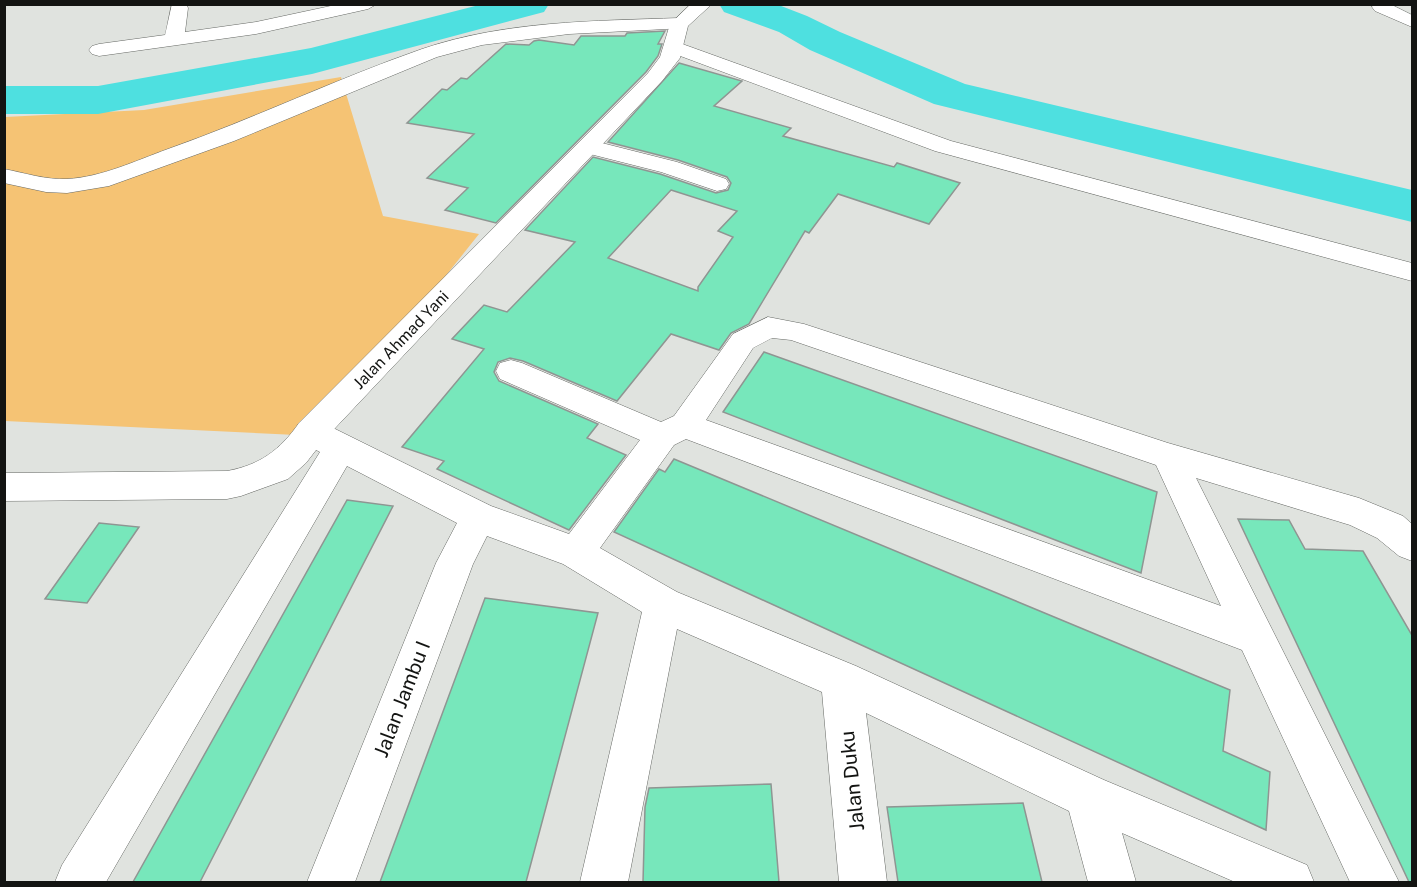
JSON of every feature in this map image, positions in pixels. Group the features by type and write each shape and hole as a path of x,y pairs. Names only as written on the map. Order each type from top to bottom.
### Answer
{"street":[{"path":"1393,4 1381,7 1413,22"},
{"path":"99,50 256,28 368,5"},
{"path":"174,40 179,8"},
{"path":"4,176 46,185 67,186 101,182 226,136 430,53 464,43 570,28 685,24 942,146 1413,272"},
{"name":"Jalan Ahmad Yani","path":"4,487 209,486 241,483 271,473 286,464 299,451 326,439 655,77 670,58 685,24"},
{"path":"590,147 669,167 717,184"},
{"path":"576,554 743,340 768,327 794,331 1168,456 1359,513 1390,527 1413,545"},
{"path":"512,371 1257,637"},
{"path":"79,882 326,439 478,517 576,554 663,604 841,680 1088,796 1290,882"},
{"path":"1168,456 1375,882"},
{"name":"Jalan Jambu I","path":"331,882 455,563 478,517"},
{"path":"604,882 663,604"},
{"name":"Jalan Duku","path":"841,680 863,882"},
{"path":"1088,796 1112,882"}],"shaded area":[{"path":"341,77 383,216 479,234 318,436 5,421 5,117 144,110"}],"building":[{"path":"665,31 658,44 662,44 658,56 646,72 496,223 445,210 468,188 427,178 474,134 407,123 442,89 447,90 461,78 467,79 506,44 529,45 539,40 574,45 581,36 625,36 627,33"},
{"path":"679,63 742,81 714,106 791,128 783,136 894,167 897,163 960,183 929,224 838,194 809,233 805,231 749,324 731,333 719,350 671,334 617,401 523,361 510,358 498,362 494,372 499,381 598,424 587,438 626,455 569,530 437,469 444,461 402,447 484,349 452,339 484,305 507,312 575,242 525,230 593,157 660,174 716,193 728,190 731,183 727,177 678,160 608,142","holes":["671,190 737,211 718,231 733,237 698,287 698,291 608,258"]},
{"path":"764,352 1157,492 1141,573 723,412"},
{"path":"674,459 1230,690 1223,751 1270,772 1266,830 614,532 659,469 665,472"},
{"path":"347,500 393,506 200,882 133,882"},
{"path":"1238,519 1289,520 1305,549 1363,551 1413,637 1413,882 1409,882"},
{"path":"99,523 139,527 87,603 45,599"},
{"path":"485,598 598,613 526,882 380,882"},
{"path":"771,784 779,882 643,882 645,807 649,788"},
{"path":"1023,803 1042,882 898,882 887,807"}],"waterway":[{"path":"4,100 98,100 312,61 530,4"},
{"path":"738,4 793,24 825,41 950,94 1412,206"}]}
